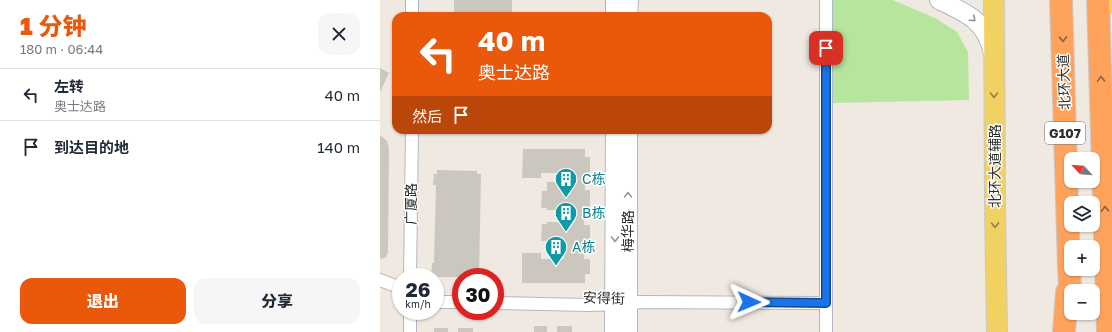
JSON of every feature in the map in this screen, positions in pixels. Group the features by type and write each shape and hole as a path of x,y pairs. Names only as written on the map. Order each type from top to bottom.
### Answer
{"highway":[{"name":"北环大道","path":"1062,0 1068,240"},
{"name":"G107","path":"1098,0 1108,332"},
{"path":"1064,332 1068,276"},
{"path":"1071,320 1072,332"}],"main road":[{"path":"615,0 615,12"},
{"path":"628,0 628,12"},
{"path":"940,0 964,12 982,27 991,46 994,63"},
{"name":"北环大道辅路","path":"994,0 997,332"},
{"name":"梅华路","path":"615,134 628,332"},
{"name":"梅华路","path":"614,332 625,301 628,134"}],"street":[{"path":"412,0 412,12"},
{"path":"826,0 826,332"},
{"name":"广厦路","path":"410,268 412,134"},
{"path":"380,280 392,285"},
{"path":"380,288 392,293"},
{"name":"安得街","path":"504,296 625,301"},
{"path":"625,301 826,303"},
{"name":"安得街","path":"504,303 587,305 625,301"},
{"path":"410,320 410,332"}],"green space":[{"path":"832,0 893,0 935,18 957,32 968,52 969,100 833,103"}],"building":[{"path":"454,0 512,0 512,12 454,12"},
{"path":"380,68 389,73 380,92"},
{"path":"380,135 387,141 389,148 388,252 386,257 382,259 380,258"},
{"path":"523,149 585,149 585,157 590,157 590,172 585,173 585,190 590,190 590,207 585,207 584,225 590,225 590,241 585,241 584,259 590,259 590,274 585,274 585,283 522,283 522,253 541,253 541,259 564,259 564,249 547,249 547,241 541,241 542,224 547,224 547,222 558,222 558,219 564,219 564,212 541,208 542,191 547,191 547,182 564,182 564,173 541,173 541,178 522,178"},
{"path":"437,170 477,171 477,174 481,174 479,268 452,268 452,277 444,277 444,268 432,268 432,263 434,263 436,185 433,185 434,174 437,174"},
{"path":"534,326 547,326 547,332 534,332"},
{"path":"557,326 572,326 572,332 557,332"},
{"path":"434,328 448,328 448,332 434,332"},
{"path":"458,328 473,328 473,332 458,332"}],"place":[{"name":"C栋","path":"566,198"},
{"name":"B栋","path":"566,232"},
{"name":"A栋","path":"556,266"}],"route":[{"path":"749,302 826,303 826,48"}]}
